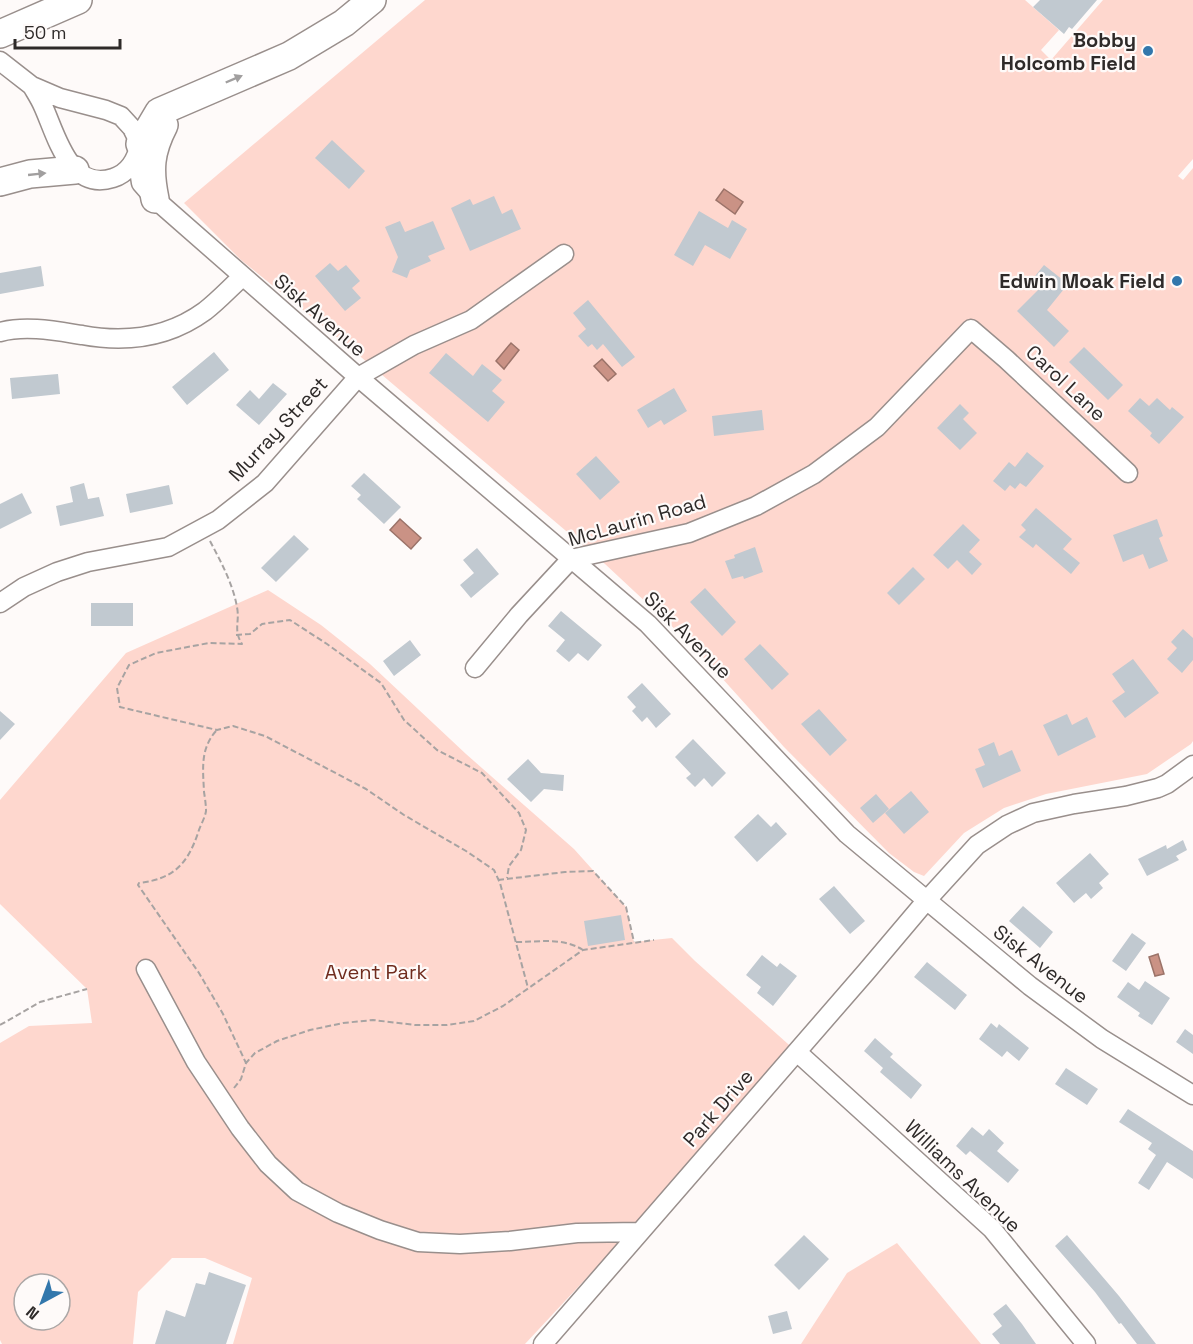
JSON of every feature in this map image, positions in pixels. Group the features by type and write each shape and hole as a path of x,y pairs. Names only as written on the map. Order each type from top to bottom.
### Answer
{"highway":[{"path":"0,34 78,0"},
{"path":"138,151 159,112 289,56 344,23 372,0"},
{"path":"154,199 150,175 152,153 166,121 180,102"},
{"path":"0,182 30,174 75,170"}],"street":[{"name":"Sisk Avenue","path":"0,61 32,86 60,98 121,116 132,128 138,151 141,183 154,199 358,377 648,624 847,834 1030,986 1102,1039 1193,1095"},
{"name":"Sisk Avenue","path":"32,86 64,155 75,170 85,177 109,180 154,199"},
{"path":"109,180 130,168 138,151"},
{"name":"Murray Street","path":"0,603 24,587 57,572 88,562 168,547 218,520 265,483 358,377 414,345 471,320 564,255"},
{"path":"0,332 45,329 98,338 134,339 171,329 204,311 242,276"},
{"name":"Carol Lane","path":"971,329 1128,472"},
{"name":"McLaurin Road","path":"475,668 519,615 571,559 689,533 756,506 814,474 877,427 971,329"},
{"name":"Park Drive","path":"543,1344 977,845 1006,825 1033,813 1158,788 1193,765"},
{"path":"146,969 196,1062 240,1128 268,1164 297,1191 338,1213 418,1242 460,1244 577,1233 639,1232"},
{"name":"Williams Avenue","path":"796,1052 992,1229 1086,1344"}],"path":[{"path":"203,528 224,566 237,608 236,635 242,644 209,643 156,653 129,665 117,688 120,707 217,730 233,726 244,728 289,747 366,789 494,870 528,988"},
{"path":"236,635 250,634 262,624 290,620 381,683 404,720 437,750 482,773 519,813 526,830 521,850 509,866 507,878"},
{"path":"217,730 208,740 204,752 206,811 192,850 176,871 156,881 138,885 199,973 223,1014 246,1063"},
{"path":"498,880 593,872 626,907 634,942"},
{"path":"222,1101 241,1079 246,1063 255,1053 277,1041 310,1030 343,1023 373,1020 415,1026 474,1021 503,1006 583,950 654,940"},
{"path":"516,942 571,942 583,950"},
{"path":"0,1025 40,1002 87,989"}],"green space":[{"path":"425,0 1025,0 1059,30 1041,50 1051,60 1103,0 1193,0 1193,159 1178,176 1183,180 1193,168 1193,741 1191,744 1147,774 1046,794 1004,808 964,833 924,876 914,872 889,853 784,747 693,646 605,564 355,352 241,260 184,203"},
{"name":"Avent Park","path":"268,590 321,625 370,664 466,754 574,849 626,907 634,942 672,938 797,1052 525,1344 233,1344 252,1278 205,1258 172,1258 138,1292 133,1344 2,1344 0,1340 0,1043 29,1026 92,1023 87,989 0,904 0,800 126,653"},
{"path":"897,1243 981,1344 801,1344 847,1273"}],"shaded area":[{"path":"724,189 743,202 735,214 716,200"},
{"path":"511,343 519,350 504,369 496,361"},
{"path":"602,359 616,374 608,381 594,366"},
{"path":"400,519 421,538 411,549 390,530"},
{"path":"1158,954 1164,974 1155,976 1149,957"}],"building":[{"path":"1040,0 1097,0 1072,29 1069,27 1064,34 1033,7"},
{"path":"332,140 365,171 349,189 315,158"},
{"path":"494,196 502,214 512,209 521,229 470,251 451,208 470,199 473,205"},
{"path":"699,211 728,228 732,220 747,229 730,259 705,245 693,266 674,255"},
{"path":"400,221 405,232 433,221 445,249 428,256 431,261 410,270 407,278 392,272 398,257 385,227"},
{"path":"330,263 338,271 346,265 360,281 352,288 361,298 345,311 315,276"},
{"path":"1044,265 1068,284 1047,310 1069,331 1054,347 1017,311 1044,284 1035,276"},
{"path":"41,266 44,286 0,294 0,273"},
{"path":"588,300 635,357 622,367 603,344 597,350 592,344 588,347 578,336 586,329 573,313"},
{"path":"1084,347 1123,385 1108,400 1069,362"},
{"path":"214,352 229,370 187,405 172,387"},
{"path":"446,353 473,376 482,364 502,380 492,391 505,402 488,422 429,373"},
{"path":"58,374 60,394 12,399 10,378"},
{"path":"273,383 287,394 259,425 236,405 250,390 259,399"},
{"path":"674,388 687,411 664,425 661,420 648,428 637,410"},
{"path":"1140,398 1149,406 1157,398 1170,410 1172,407 1184,417 1159,444 1150,436 1152,433 1128,411"},
{"path":"960,404 969,413 963,419 977,433 960,450 937,428"},
{"path":"762,410 764,430 714,436 712,416"},
{"path":"1027,452 1044,466 1026,487 1020,483 1015,489 1010,485 1005,491 993,481 1009,462 1015,467"},
{"path":"596,456 620,482 600,500 576,474"},
{"path":"364,473 401,507 384,524 357,499 361,495 351,486"},
{"path":"84,483 88,499 99,497 104,516 60,526 56,506 73,502 70,487"},
{"path":"169,485 173,504 130,513 126,494"},
{"path":"22,493 32,513 0,529 0,504"},
{"path":"1036,508 1072,539 1063,549 1080,563 1071,574 1036,544 1033,548 1019,537 1026,530 1021,525"},
{"path":"1157,519 1163,536 1159,538 1168,561 1149,569 1143,554 1123,562 1113,535"},
{"path":"963,524 980,540 969,552 982,564 972,575 957,560 948,569 933,555"},
{"path":"294,535 309,549 276,582 261,568"},
{"path":"755,547 763,572 744,579 743,576 732,579 725,561"},
{"path":"477,548 499,574 471,598 460,585 474,573 463,560"},
{"path":"913,567 925,579 899,605 887,593"},
{"path":"705,588 736,622 722,636 690,602"},
{"path":"91,603 133,603 133,626 91,626"},
{"path":"561,611 602,645 588,661 578,653 569,662 556,651 565,640 548,626"},
{"path":"1183,629 1193,638 1193,660 1182,673 1167,659 1177,648 1171,642"},
{"path":"410,640 421,655 394,676 383,661"},
{"path":"760,644 789,674 772,690 744,659"},
{"path":"1133,659 1159,693 1125,718 1112,701 1125,692 1112,674"},
{"path":"642,683 671,714 656,728 647,717 642,722 632,711 636,707 627,697"},
{"path":"819,709 847,740 830,756 801,724"},
{"path":"0,711 15,724 0,740"},
{"path":"1067,714 1072,725 1087,717 1096,737 1058,756 1043,725"},
{"path":"693,739 726,773 712,787 704,778 695,787 686,778 691,774 675,757"},
{"path":"994,742 999,756 1012,750 1021,771 983,788 975,769 985,765 978,749"},
{"path":"528,759 541,773 564,775 563,791 544,789 531,802 507,779"},
{"path":"911,791 929,812 904,834 885,813"},
{"path":"876,794 889,809 873,823 860,808"},
{"path":"758,814 771,827 776,822 787,834 757,862 734,837"},
{"path":"1183,840 1187,850 1176,856 1179,860 1147,876 1138,859 1166,845 1167,849"},
{"path":"1090,853 1109,874 1099,883 1103,888 1091,899 1086,893 1074,903 1056,883"},
{"path":"834,886 865,921 850,934 819,899"},
{"path":"1023,906 1053,932 1040,948 1009,921"},
{"path":"621,915 625,940 588,946 584,921"},
{"path":"1132,933 1146,943 1126,971 1112,961"},
{"path":"762,955 777,967 780,963 797,976 773,1006 757,993 761,987 746,975"},
{"path":"927,962 967,995 955,1010 914,977"},
{"path":"1145,981 1170,998 1152,1025 1138,1016 1140,1013 1117,997 1128,982 1139,990"},
{"path":"991,1023 997,1028 999,1024 1029,1048 1019,1061 1007,1051 1002,1057 979,1039"},
{"path":"1185,1029 1193,1035 1193,1054 1176,1042"},
{"path":"875,1038 893,1054 890,1057 922,1085 911,1099 880,1072 883,1068 864,1051"},
{"path":"1066,1068 1098,1089 1087,1105 1055,1084"},
{"path":"1128,1109 1193,1151 1193,1179 1167,1162 1149,1190 1138,1183 1156,1155 1148,1149 1152,1143 1119,1122"},
{"path":"972,1127 983,1136 989,1129 1004,1143 997,1151 1019,1170 1008,1183 970,1151 966,1155 956,1146"},
{"path":"804,1235 829,1259 799,1290 774,1265"},
{"path":"1067,1235 1156,1344 1137,1344 1055,1246"},
{"path":"209,1272 246,1285 226,1344 155,1344 166,1310 185,1317 196,1283 205,1285"},
{"path":"1006,1304 1036,1344 1000,1344 992,1334 1002,1326 993,1314"},
{"path":"787,1311 792,1329 773,1334 768,1316"}],"place":[{"name":"Bobby Holcomb Field","path":"1148,51"},
{"name":"Edwin Moak Field","path":"1177,281"}]}
